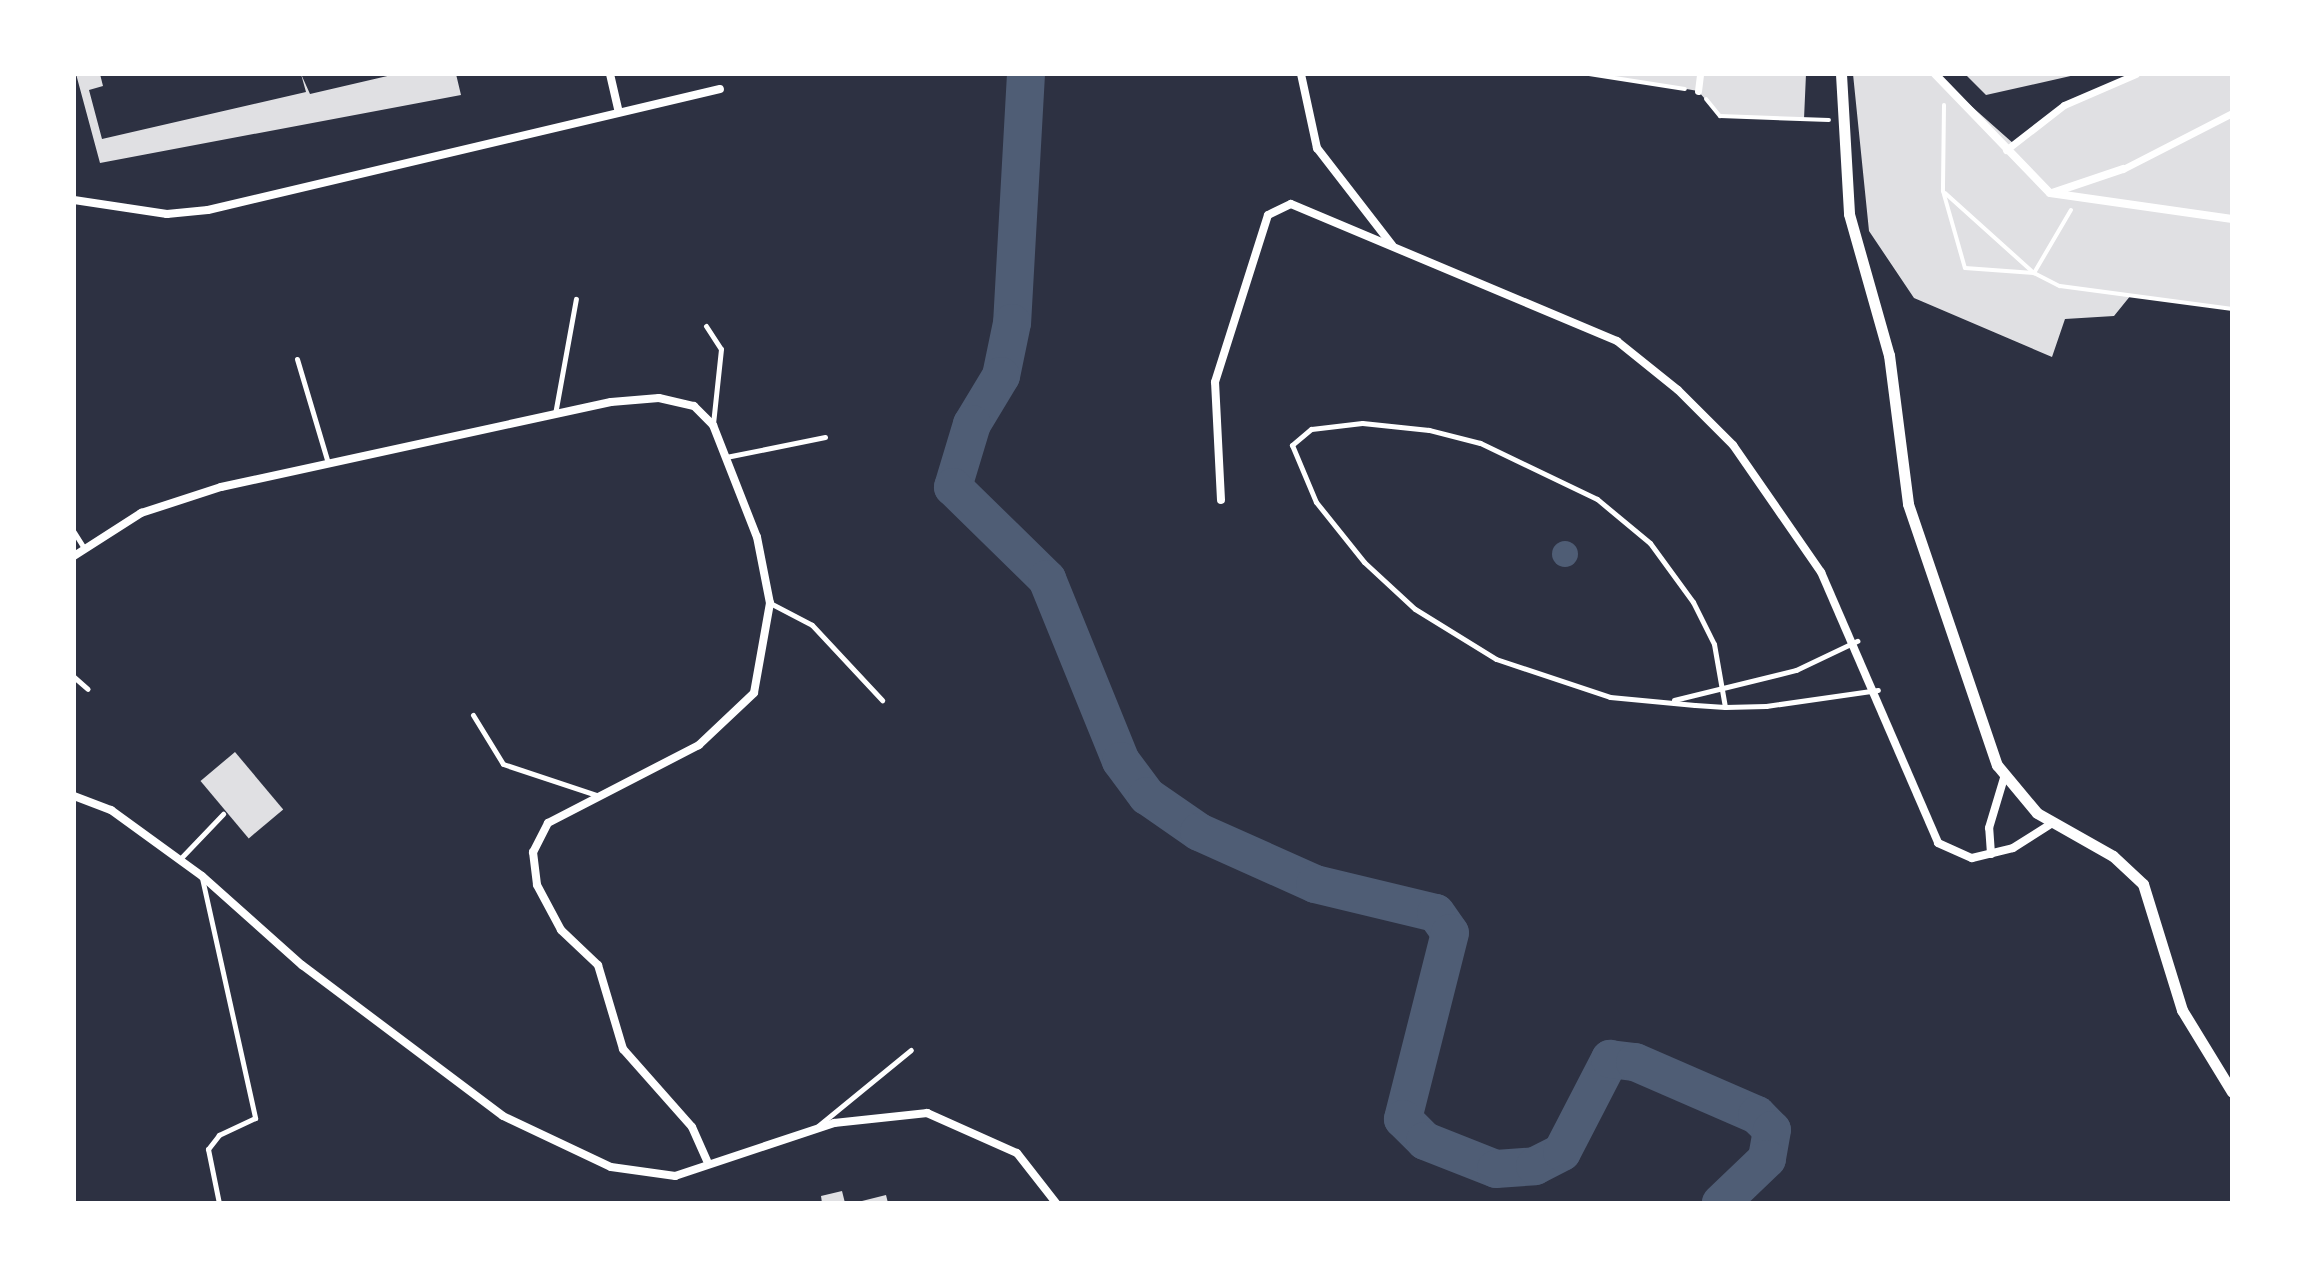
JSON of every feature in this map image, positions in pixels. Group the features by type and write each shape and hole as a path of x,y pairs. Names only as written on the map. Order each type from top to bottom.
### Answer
{"street":[{"path":"610,74 619,112"},
{"path":"1301,74 1317,148 1395,248"},
{"path":"1698,91 1700,74"},
{"path":"1841,74 1840,120 1849,214 1897,395 1908,504 2004,778 2051,824 2113,856 2143,884 2182,1010 2232,1092"},
{"path":"1935,74 2050,193 2076,201 2232,219"},
{"path":"2006,150 2064,105 2136,74"},
{"path":"74,200 167,214 208,210 720,89"},
{"path":"2050,193 2123,169 2232,113"},
{"path":"1221,500 1215,382 1268,215 1291,204 1617,341 1733,445 1780,506 1857,641 1878,690 1928,831 1951,853 1991,854 2051,824"},
{"path":"74,556 141,513 328,463 555,414 659,398 694,406 713,425 757,537 770,603 754,693 699,745 596,795 539,835 537,885 561,930 598,965 623,1049 692,1127 707,1161"},
{"path":"1991,854 1989,828 2004,778"},
{"path":"74,796 111,810 202,876 302,965 503,1116 611,1167 675,1176 707,1161 814,1129 927,1113 1017,1153 1056,1203"}],"lane":[{"path":"555,414 576,299"},
{"path":"706,326 721,349 713,425"},
{"path":"297,359 328,463"},
{"path":"1725,707 1724,690 1693,602 1650,543 1597,499 1480,443 1429,430 1362,423 1311,429 1292,445 1316,502 1364,562 1415,609 1496,659 1552,681 1665,702 1725,707 1878,690"},
{"path":"726,457 825,437"},
{"path":"74,532 84,548"},
{"path":"770,603 812,625 882,700"},
{"path":"1665,702 1796,670 1857,641"},
{"path":"74,677 88,689"},
{"path":"473,715 503,764 596,795"},
{"path":"179,860 223,814"},
{"path":"202,876 255,1118 219,1135 208,1149 219,1203"},
{"path":"814,1129 911,1050"}],"path":[{"path":"1589,74 1698,91 1720,116 1840,120"},
{"path":"1944,83 1943,191 1965,268 2034,273"},
{"path":"1943,191 2034,273 2060,286 2232,309"},
{"path":"2034,273 2076,201"}],"water":[{"path":"1565,541 1574,545 1578,554 1574,563 1565,567 1556,563 1552,554 1556,545"}],"building":[{"path":"76,74 100,74 103,86 89,90 102,139 306,92 301,74 310,94 396,74 456,74 461,95 100,163"},
{"path":"1599,74 1806,74 1804,119 1720,116 1698,91"},
{"path":"1853,74 1935,74 2014,144 2080,98 2136,74 2232,74 2232,309 2131,295 2114,316 2065,319 2052,357 1914,298 1869,231"},
{"path":"1965,74 2075,74 2075,75 1986,95"},
{"path":"235,752 283,809 249,838 201,781"},
{"path":"842,1191 845,1203 822,1203 821,1196"},
{"path":"886,1195 888,1203 858,1203 858,1202"}],"waterway":[{"path":"1026,74 1012,323 1001,376 972,424 953,487 1047,579 1121,761 1147,796 1199,832 1315,884 1436,913 1450,933 1403,1119 1425,1141 1496,1169 1535,1166 1562,1152 1610,1059 1635,1062 1757,1115 1772,1130 1767,1159 1721,1203"}]}
